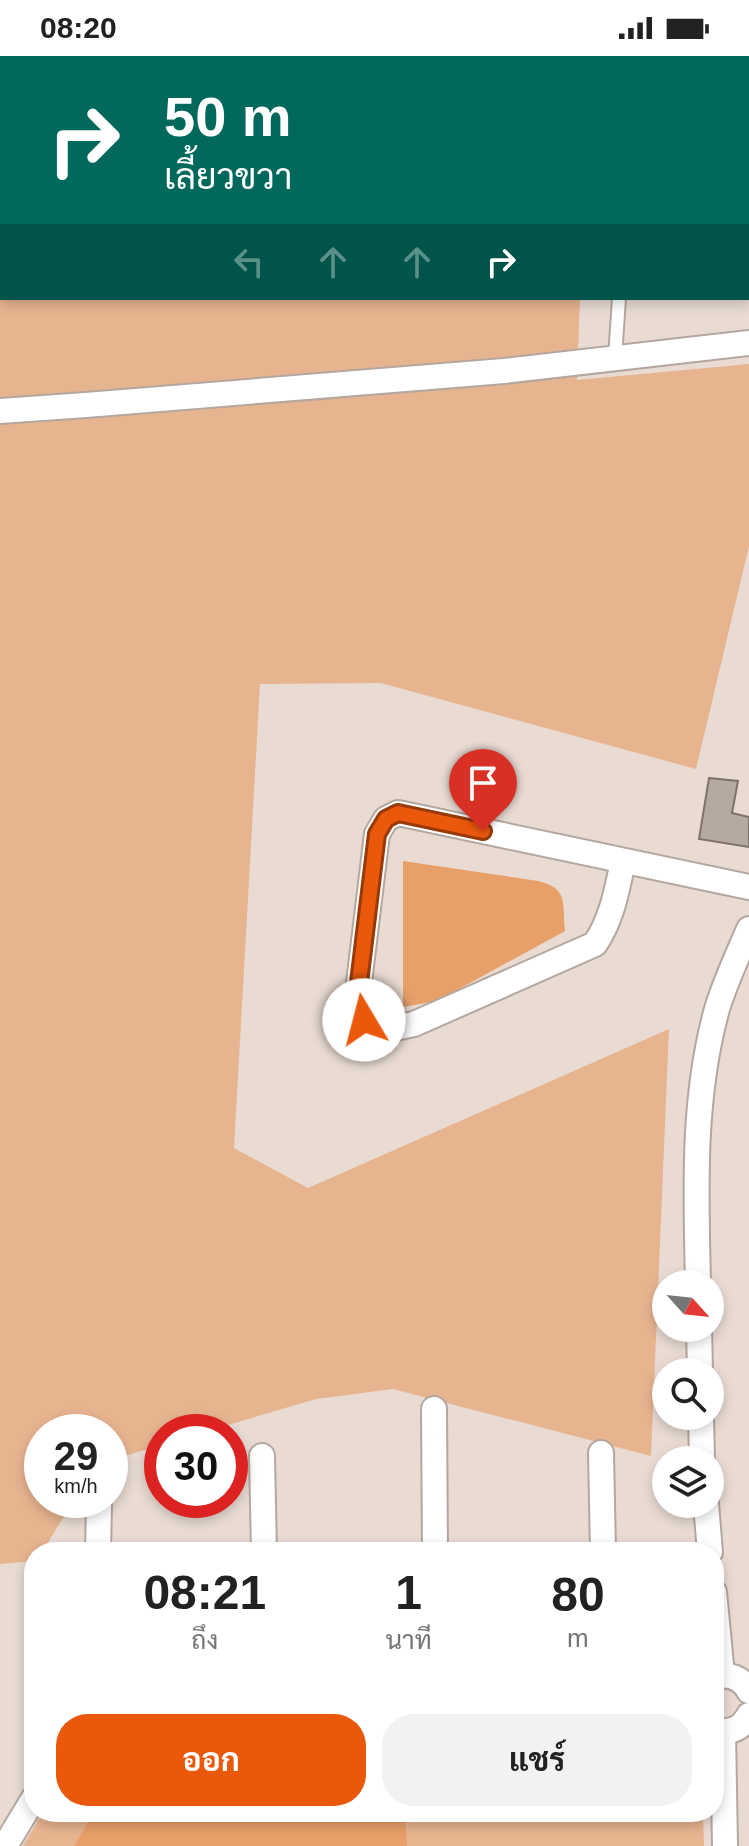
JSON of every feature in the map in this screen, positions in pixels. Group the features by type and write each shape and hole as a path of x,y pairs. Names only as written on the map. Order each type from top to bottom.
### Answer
{"street":[{"path":"0,411 504,371 749,343"},
{"path":"623,861 612,910 595,944 414,1024 390,1029 372,1028 364,1020 357,999 377,834 386,819 398,813 749,887"},
{"path":"698,1270 699,1098 718,1006 749,929"},
{"path":"434,1409 435,1542"},
{"path":"601,1453 603,1542"},
{"path":"262,1456 264,1542"},
{"path":"98,1542 99,1518"},
{"path":"707,1518 709,1542"},
{"path":"724,1676 740,1680 749,1691"},
{"path":"724,1731 740,1727 749,1715"},
{"path":"5,1846 24,1815"},
{"path":"724,1822 725,1846"}],"lane":[{"path":"615,358 619,300"}],"shaded area":[{"path":"0,300 580,300 577,380 749,364 749,546 696,769 381,683 260,684 234,1148 308,1188 669,1029 659,1270 652,1270 652,1342 656,1342 655,1358 652,1358 651,1456 393,1389 316,1399 248,1419 248,1414 144,1414 144,1450 128,1455 128,1414 24,1414 24,1518 63,1518 48,1542 24,1542 24,1562 0,1564"},
{"path":"403,861 548,884 562,898 565,931 437,1001 403,1007"},
{"path":"37,1822 703,1822 704,1846 23,1846"},
{"path":"88,1822 406,1822 407,1846 74,1846"}],"building":[{"path":"709,778 738,781 732,813 749,817 749,847 699,839"}],"route":[{"path":"364,1020 357,999 377,834 386,819 398,813 483,831"}]}
